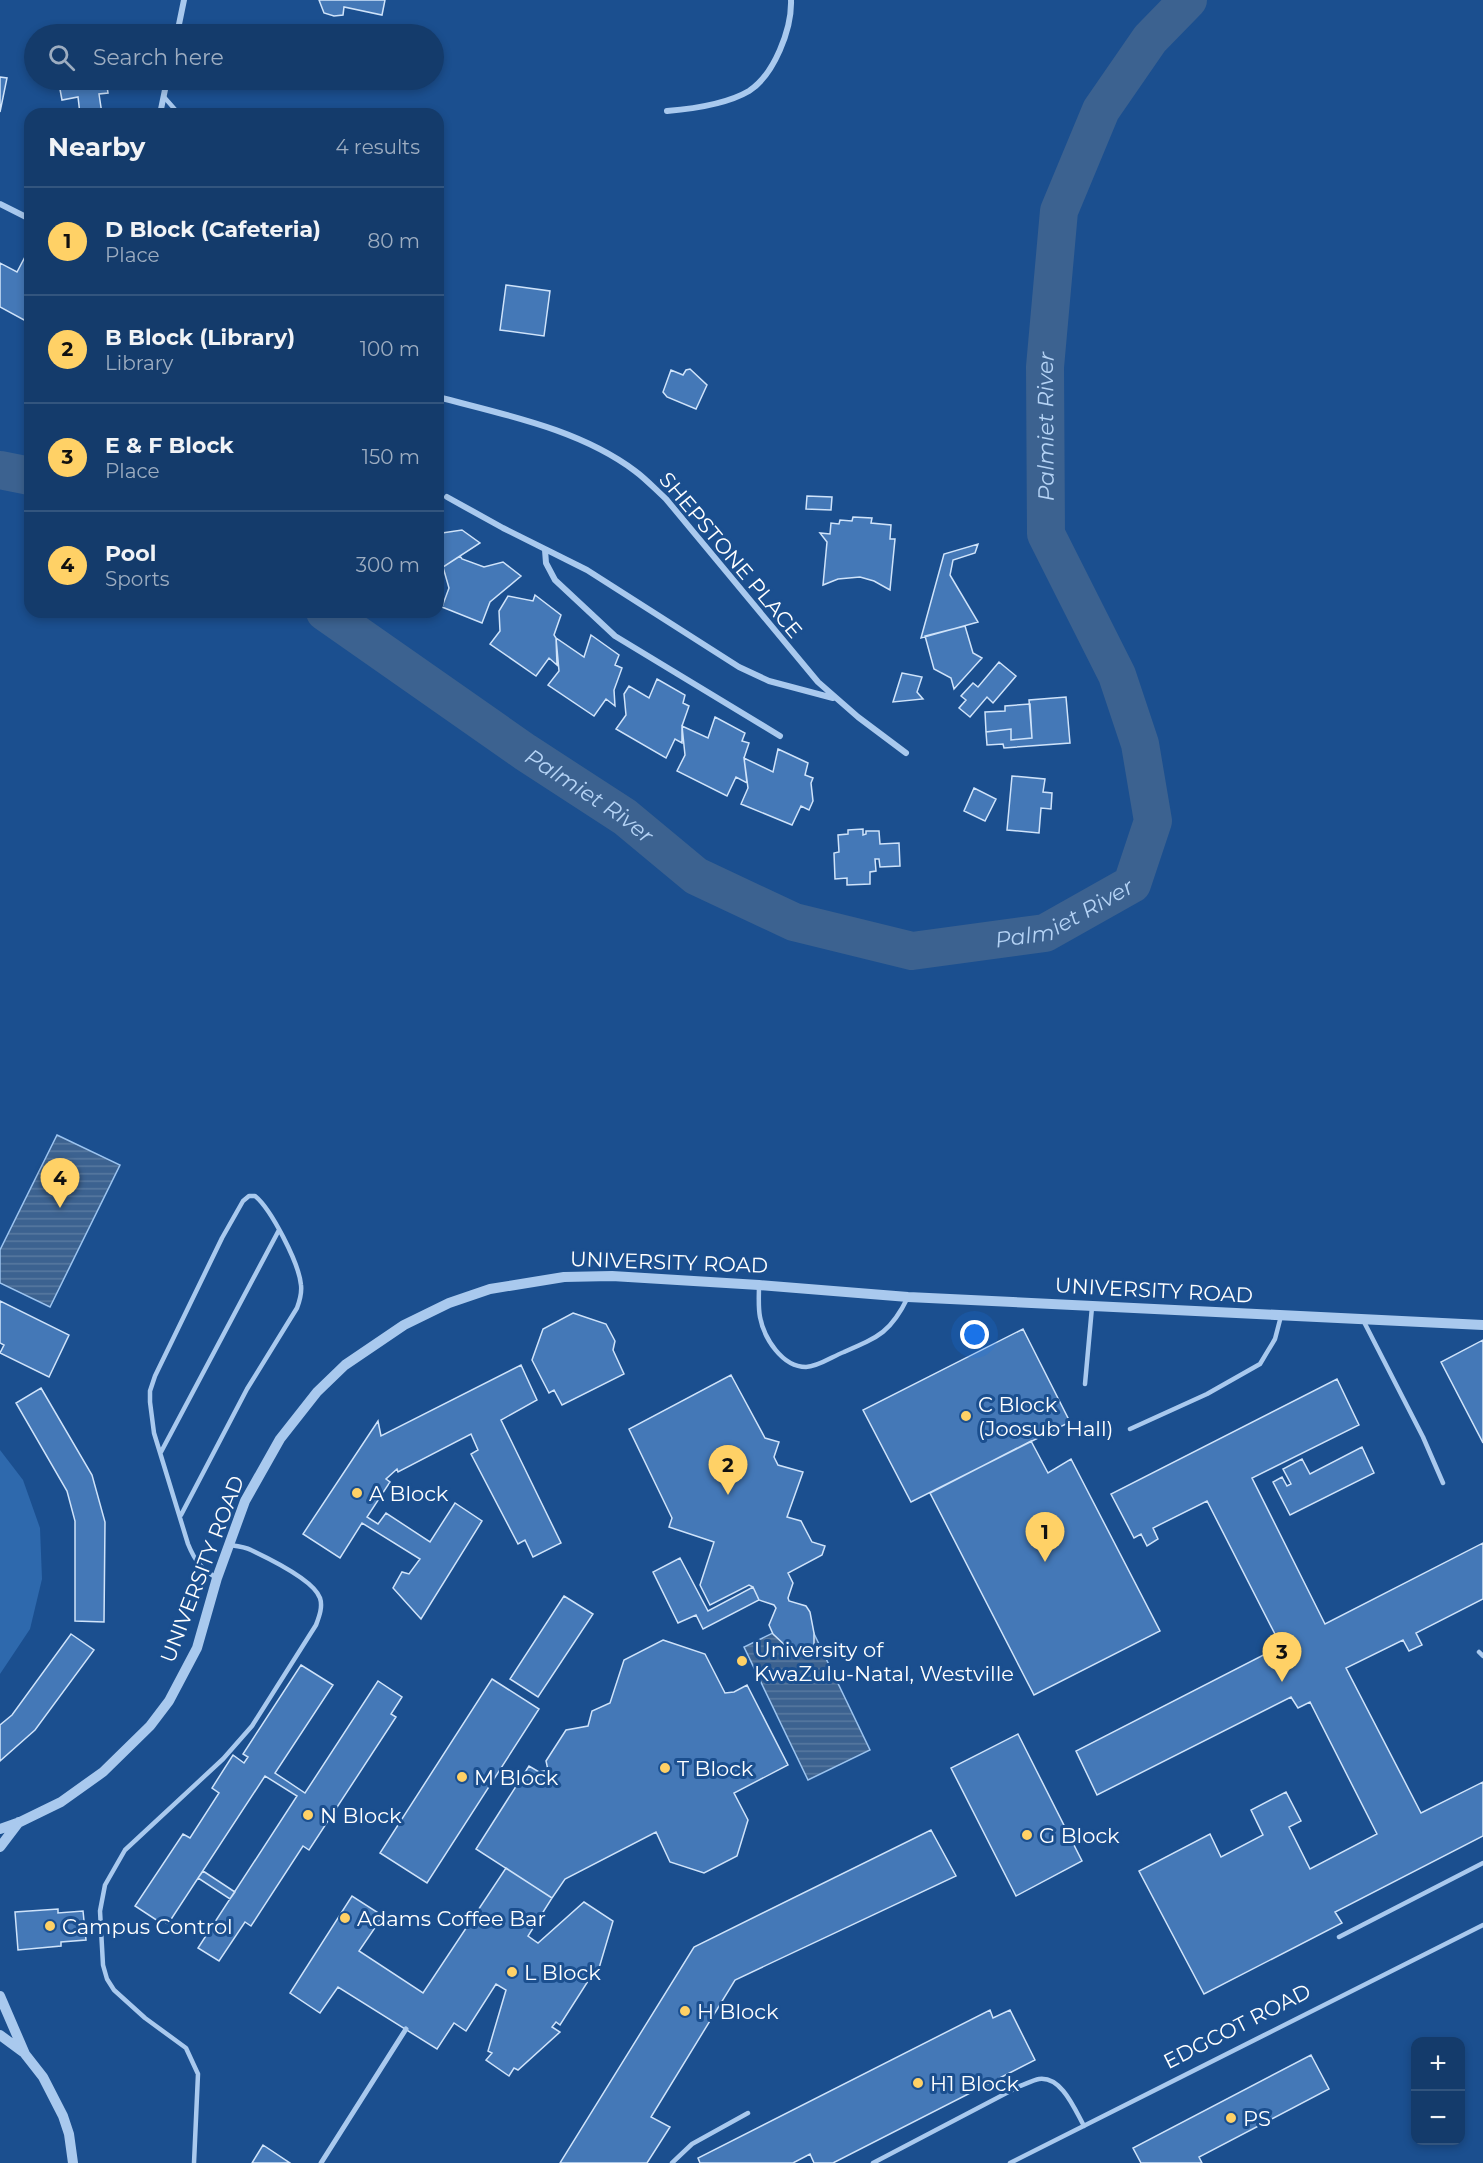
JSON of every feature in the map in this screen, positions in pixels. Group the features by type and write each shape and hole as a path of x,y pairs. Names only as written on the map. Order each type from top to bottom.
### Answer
{"street":[{"path":"179,24 184,0"},
{"path":"667,111 691,109 720,102 749,91 768,71 782,47 791,11 791,0"},
{"path":"161,108 165,90"},
{"path":"0,204 24,216"},
{"name":"SHEPSTONE PLACE","path":"444,399 549,428 587,443 638,472 666,499 799,662 834,698 906,753"},
{"path":"447,497 595,576 739,667 769,681 834,698"},
{"path":"545,550 546,563 555,580 615,636 780,736"},
{"name":"UNIVERSITY ROAD","path":"0,1829 61,1802 103,1772 150,1726 169,1701 197,1648 217,1578 245,1501 280,1438 317,1392 345,1365 405,1325 449,1303 489,1289 564,1277 612,1276 908,1297 1483,1326"},
{"name":"UNIVERSITY ROAD","path":"0,1847 20,1822"},
{"path":"0,1996 25,2054"},
{"path":"321,2163 406,2029"},
{"path":"0,2035 25,2054 43,2077 63,2116 69,2134 73,2163"}],"lane":[{"path":"164,97 174,108"},
{"path":"181,1515 247,1389 297,1308 302,1294 298,1274 279,1230 263,1203 255,1196 249,1196 243,1201 222,1238 155,1376 150,1391 154,1433 194,1560 217,1578"},
{"path":"161,1452 279,1230"},
{"path":"759,1285 760,1317 770,1342 782,1358 795,1365 808,1367 880,1335 898,1317 908,1297"},
{"path":"1085,1384 1092,1307"},
{"path":"1130,1430 1207,1395 1260,1364 1275,1339 1281,1316"},
{"path":"1363,1320 1423,1437 1443,1483"},
{"path":"194,2163 198,2074 186,2048 114,1990 107,1979 103,1965 100,1911 105,1885 125,1850 240,1741 252,1726 316,1625 321,1608 320,1597 312,1586 302,1578 250,1550 229,1545"},
{"path":"1339,1937 1483,1863"},
{"name":"EDGCOT ROAD","path":"1010,2163 1022,2160 1084,2126 1483,1925"},
{"path":"873,2163 1020,2086 1041,2079 1053,2081 1062,2089 1084,2126"},
{"path":"672,2163 692,2144 748,2113"}],"shaded area":[{"path":"57,1135 120,1165 50,1307 0,1283 0,1250"},
{"path":"0,1450 23,1480 40,1528 42,1579 30,1629 0,1674"},
{"path":"806,1617 870,1750 808,1780 744,1647"}],"building":[{"path":"319,0 385,0 382,15 344,7 343,15 334,16 324,13"},
{"path":"0,77 7,78 0,112"},
{"path":"60,90 108,90 108,93 99,94 101,108 79,108 78,97 62,100"},
{"path":"24,259 24,320 0,307 0,263 17,272"},
{"path":"506,285 550,291 544,336 500,330"},
{"path":"690,369 707,385 696,409 667,397 663,392 671,370 683,375 686,370"},
{"path":"807,496 832,497 831,510 806,509"},
{"path":"853,517 872,518 871,523 891,525 890,539 895,539 890,590 874,581 860,577 838,579 823,585 827,542 820,533 830,534 831,523 839,524 840,520 852,521"},
{"path":"462,530 480,543 444,566 444,533"},
{"path":"978,544 975,553 953,560 950,575 978,622 921,638 944,554"},
{"path":"460,556 462,559 484,567 503,562 521,576 490,602 482,623 444,608 449,588 444,566"},
{"path":"535,595 561,615 554,635 557,665 549,658 536,676 490,644 500,631 499,611 508,596 533,601"},
{"path":"965,626 973,653 982,658 954,689 951,678 934,669 925,636"},
{"path":"591,635 619,655 615,665 622,668 614,690 615,706 606,699 594,716 548,685 559,671 556,638 584,657"},
{"path":"999,662 1016,676 993,703 987,697 970,717 959,708 966,700 961,696 973,683 978,687"},
{"path":"902,673 922,677 917,692 923,699 893,702"},
{"path":"657,679 685,695 683,703 689,706 682,726 682,743 675,739 666,758 616,729 626,715 624,694 629,686 649,698"},
{"path":"1066,697 1070,743 1004,748 1003,744 987,745 986,732 1011,729 1011,740 1032,738 1029,700"},
{"path":"1030,704 1032,738 1011,740 1011,729 986,732 985,712 1005,711 1005,706"},
{"path":"715,717 745,733 742,741 749,743 744,758 747,783 736,777 727,796 677,771 685,755 682,726 708,738"},
{"path":"778,749 808,763 805,775 813,778 811,783 813,801 809,810 801,806 792,825 741,804 748,788 744,758 773,772"},
{"path":"1012,776 1045,779 1043,792 1052,793 1051,809 1041,808 1039,833 1007,830"},
{"path":"974,788 996,799 985,821 964,811"},
{"path":"863,829 863,835 866,831 879,831 880,844 899,843 900,866 880,867 879,859 875,859 876,871 870,872 870,884 847,885 847,878 835,879 834,853 839,852 838,835 848,834 848,830"},
{"path":"0,1301 69,1335 49,1377 0,1353 4,1345 0,1343"},
{"path":"573,1313 606,1324 615,1341 613,1350 624,1374 562,1405 554,1390 549,1393 532,1360 543,1329"},
{"name":"C Block (Joosub Hall)","path":"1023,1329 1070,1422 911,1502 863,1410"},
{"path":"1483,1340 1483,1443 1441,1362"},
{"name":"A Block","path":"521,1365 537,1400 501,1420 561,1543 533,1557 525,1540 518,1544 471,1454 478,1450 471,1434 398,1472 397,1469 386,1479 390,1482 367,1517 378,1524 386,1513 430,1542 455,1503 482,1521 421,1619 393,1588 402,1572 409,1574 420,1559 362,1523 340,1558 303,1534 378,1421 381,1436"},
{"path":"731,1375 765,1438 779,1442 774,1457 778,1465 803,1472 787,1517 801,1521 812,1542 825,1546 822,1555 788,1573 793,1583 789,1601 806,1606 810,1612 814,1633 814,1646 798,1654 773,1634 769,1625 776,1608 774,1605 759,1600 753,1587 749,1585 710,1605 700,1585 714,1542 669,1527 672,1518 629,1429"},
{"path":"1337,1379 1359,1425 1252,1478 1325,1624 1483,1543 1483,1599 1416,1633 1422,1645 1409,1651 1403,1640 1346,1668 1421,1813 1483,1782 1483,1836 1335,1912 1342,1923 1204,1994 1139,1871 1210,1834 1221,1857 1263,1835 1251,1810 1286,1792 1301,1821 1289,1827 1310,1869 1377,1834 1310,1702 1298,1708 1291,1697 1097,1795 1076,1751 1281,1646 1207,1501 1153,1528 1158,1539 1147,1546 1141,1534 1134,1538 1111,1494"},
{"path":"41,1388 92,1475 105,1522 104,1622 75,1621 75,1521 67,1491 16,1403"},
{"path":"1031,1441 1048,1473 1071,1459 1160,1631 1034,1695 930,1493"},
{"path":"1362,1447 1374,1473 1290,1515 1273,1482 1282,1477 1287,1486 1291,1484 1283,1469 1302,1459 1310,1474"},
{"path":"680,1558 708,1611 753,1587 759,1600 703,1629 696,1615 678,1623 653,1572"},
{"path":"564,1596 593,1614 538,1697 510,1679"},
{"path":"71,1634 94,1650 35,1730 0,1761 0,1725 12,1715"},
{"name":"T Block","path":"663,1640 705,1654 725,1693 734,1692 747,1685 788,1765 734,1793 748,1820 737,1856 704,1873 670,1862 656,1832 565,1879 552,1898 476,1849 529,1766 539,1772 548,1770 546,1761 566,1730 588,1726 592,1711 610,1703 624,1660"},
{"name":"N Block","path":"301,1665 333,1685 275,1773 305,1793 378,1681 402,1697 391,1714 396,1717 309,1850 303,1846 251,1926 245,1922 219,1961 198,1948 297,1796 265,1776 168,1924 163,1921 161,1923 135,1906 183,1834 190,1838 219,1793 212,1788 233,1755 244,1763 248,1757 243,1754"},
{"name":"M Block","path":"492,1679 539,1709 427,1883 380,1853"},
{"name":"G Block","path":"1018,1734 1082,1861 1016,1896 951,1768"},
{"name":"H Block","path":"931,1830 956,1876 735,1980 651,2117 670,2127 647,2163 560,2163 694,1947"},
{"name":"L Block","path":"506,1868 552,1898 528,1936 538,1943 584,1902 613,1921 597,1975 589,1971 586,1976 590,1978 560,2025 556,2022 552,2027 560,2032 518,2070 514,2068 509,2076 486,2060 492,2053 488,2051 506,1990 496,1984 466,2031 454,2023 437,2049 338,1987 320,2013 290,1993 352,1896 383,1916 359,1951 423,1993"},
{"path":"203,1871 235,1892 230,1899 198,1878"},
{"name":"Campus Control","path":"58,1909 58,1913 83,1911 86,1940 61,1942 61,1946 18,1950 15,1912"},
{"name":"H1 Block","path":"990,2010 993,2018 1010,2010 1035,2060 833,2163 814,2163 810,2154 793,2163 700,2163 698,2158"},
{"name":"PS","path":"1311,2055 1329,2089 1199,2157 1202,2163 1141,2163 1133,2148"},
{"path":"263,2145 290,2163 252,2163"}],"waterway":[{"name":"Palmiet River","path":"334,618 525,752 625,817 696,876 794,922 912,951 1045,933 1132,884 1153,821 1140,744 1117,675 1046,534 1045,367 1059,211 1101,110 1150,39 1188,0"},
{"name":"Palmiet River","path":"0,470 24,475"}],"place":[{"name":"Pool","path":"60,1208"},
{"name":"C Block (Joosub Hall)","path":"966,1416"},
{"name":"A Block","path":"357,1493"},
{"name":"B Block (Library)","path":"728,1495"},
{"name":"D Block (Cafeteria)","path":"1045,1562"},
{"name":"University of KwaZulu-Natal, Westville","path":"742,1661"},
{"name":"E & F Block","path":"1282,1682"},
{"name":"T Block","path":"665,1768"},
{"name":"M Block","path":"462,1777"},
{"name":"N Block","path":"308,1815"},
{"name":"G Block","path":"1027,1835"},
{"name":"Adams Coffee Bar","path":"345,1918"},
{"name":"Campus Control","path":"50,1926"},
{"name":"L Block","path":"512,1972"},
{"name":"H Block","path":"685,2011"},
{"name":"H1 Block","path":"918,2083"},
{"name":"PS","path":"1231,2118"}]}
